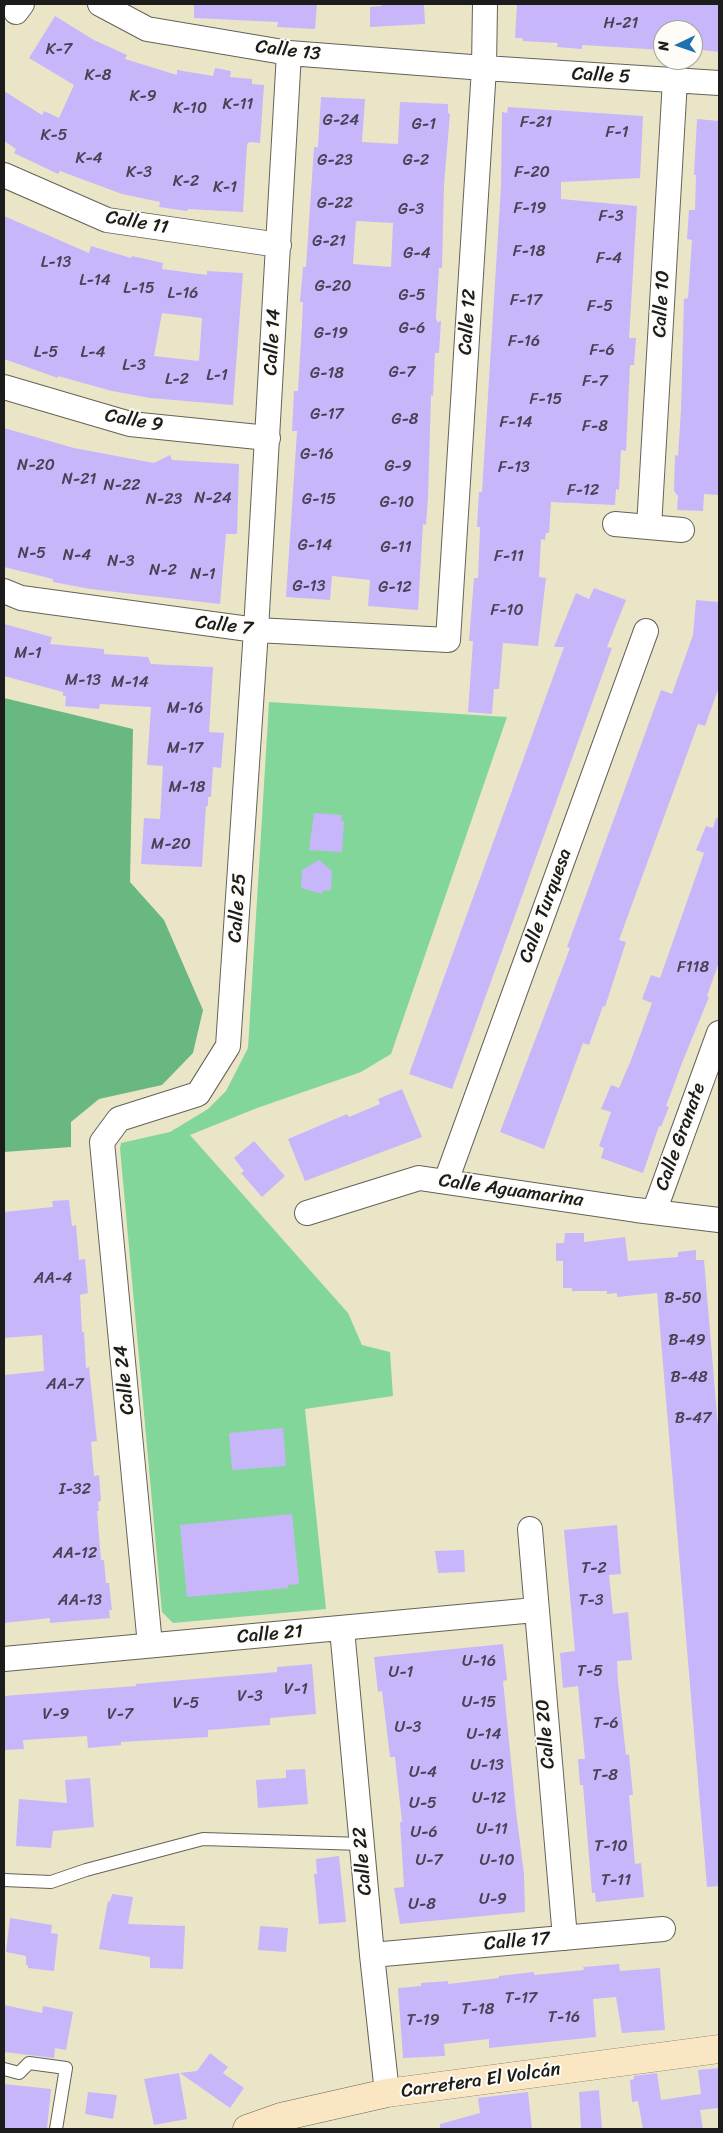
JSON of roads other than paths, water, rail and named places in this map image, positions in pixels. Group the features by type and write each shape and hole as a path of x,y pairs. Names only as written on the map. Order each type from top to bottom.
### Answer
{"street":[{"name":"Calle 13","path":"100,4 148,29 289,53 484,68"},
{"name":"Calle 12","path":"448,640 484,68 485,4"},
{"name":"Calle 14","path":"256,630 289,53"},
{"name":"Calle 5","path":"484,68 719,83"},
{"name":"Calle 10","path":"649,528 675,80"},
{"name":"Calle 11","path":"4,175 107,220 279,245"},
{"name":"Calle 9","path":"4,387 130,424 268,438"},
{"path":"615,524 682,530"},
{"name":"Calle 7","path":"4,591 22,598 256,630 448,640"},
{"name":"Calle 25","path":"118,1119 198,1094 228,1046 256,630"},
{"name":"Calle Turquesa","path":"446,1181 646,631"},
{"name":"Calle Granate","path":"654,1212 719,1033"},
{"name":"Calle 24","path":"118,1119 102,1142 150,1645"},
{"name":"Calle Aguamarina","path":"307,1213 419,1178 719,1220"},
{"name":"Calle 20","path":"530,1529 535,1610 565,1938"},
{"name":"Calle 21","path":"4,1659 535,1610"},
{"name":"Calle 22","path":"342,1629 372,1955 388,2093"},
{"name":"Calle 17","path":"372,1955 663,1929"},
{"name":"Carretera El Volcán","path":"247,2129 281,2117 388,2093 719,2049"}],"lane":[{"path":"4,1880 51,1882 86,1870 203,1839 362,1844"},
{"path":"4,2069 19,2073 28,2063 66,2068 56,2129"}]}
